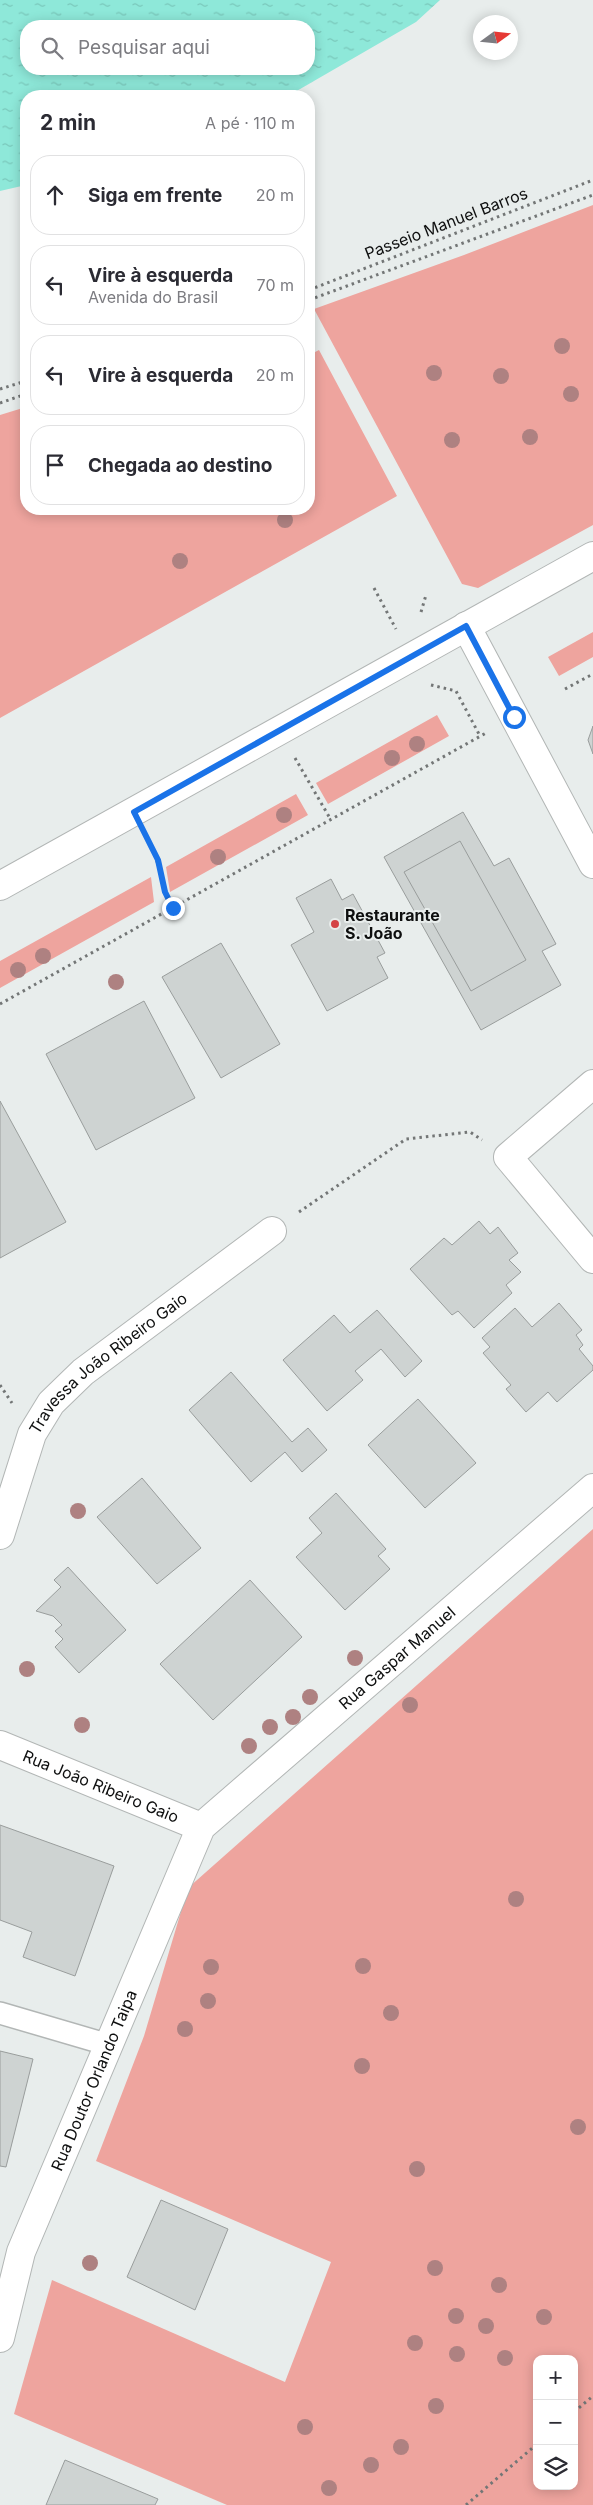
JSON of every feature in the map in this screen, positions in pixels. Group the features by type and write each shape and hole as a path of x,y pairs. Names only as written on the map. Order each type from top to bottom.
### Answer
{"street":[{"path":"0,886 593,556"},
{"path":"466,626 593,864"},
{"path":"593,1084 508,1158 593,1259"},
{"name":"Travessa João Ribeiro Gaio","path":"0,1535 32,1434 51,1404 82,1372 272,1231"},
{"name":"Rua Gaspar Manuel","path":"201,1827 593,1488"},
{"name":"Rua João Ribeiro Gaio","path":"0,1745 201,1827"},
{"name":"Rua Doutor Orlando Taipa","path":"0,2338 11,2249 109,2045 201,1827"}],"lane":[{"path":"0,2013 109,2045"}],"path":[{"name":"Passeio Manuel Barros","path":"315,288 593,180"},
{"path":"315,298 593,195"},
{"path":"0,389 20,384"},
{"path":"0,403 20,396"},
{"path":"374,588 397,630"},
{"path":"565,689 593,674"},
{"path":"427,684 456,691 480,736"},
{"path":"0,1004 489,731"},
{"path":"279,732 331,820"},
{"path":"134,812 158,860 165,892 173,908"},
{"path":"272,1231 406,1139 470,1132 508,1158"},
{"path":"578,2409 593,2396"},
{"path":"466,2505 536,2445"}],"shaded area":[{"path":"593,205 593,525 478,588 462,584 315,311 315,309 464,255"},
{"path":"319,350 397,496 0,718 0,415 20,409 20,515 315,515 315,352"},
{"path":"593,632 593,657 559,676 548,657"},
{"path":"437,715 449,736 328,804 316,783"},
{"path":"296,794 308,815 170,892 166,867"},
{"path":"151,877 154,902 0,988 0,961"},
{"path":"593,1529 593,2505 227,2505 14,2414 52,2280 285,2382 331,2262 96,2161 144,2036 188,1888"}],"water":[{"path":"0,0 440,0 416,22 298,90 20,90 20,186 0,191"}],"building":[{"path":"593,726 593,754 588,740"},
{"path":"463,812 494,866 509,858 556,944 542,951 561,985 481,1030 384,857"},
{"path":"460,841 526,960 471,991 404,872"},
{"path":"331,879 342,900 353,894 385,953 377,957 388,978 327,1011 291,945 314,932 296,898"},
{"path":"221,943 280,1044 221,1078 162,977"},
{"path":"144,1001 195,1098 96,1150 46,1054"},
{"path":"0,1101 66,1222 0,1258"},
{"path":"479,1221 490,1234 498,1227 518,1253 509,1260 521,1272 506,1285 512,1293 474,1328 458,1311 452,1315 410,1269 444,1238 452,1245"},
{"path":"559,1303 582,1330 576,1335 583,1345 579,1349 593,1366 593,1370 557,1402 548,1392 526,1412 506,1389 511,1385 483,1353 490,1347 482,1338 515,1308 532,1327"},
{"path":"377,1310 422,1361 405,1377 381,1349 355,1371 363,1380 327,1411 283,1360 334,1315 350,1333"},
{"path":"231,1372 292,1442 308,1428 327,1450 302,1472 285,1452 251,1482 189,1410"},
{"path":"418,1399 476,1463 425,1508 368,1445"},
{"path":"142,1478 201,1548 157,1584 97,1517"},
{"path":"336,1493 386,1549 378,1556 390,1569 345,1610 296,1557 322,1533 309,1518"},
{"path":"68,1567 126,1630 79,1673 55,1647 63,1639 55,1631 62,1625 53,1616 36,1611 61,1587 54,1580"},
{"path":"250,1580 302,1637 213,1720 160,1664"},
{"path":"0,1825 114,1866 75,1976 23,1957 32,1932 0,1920"},
{"path":"0,2051 33,2059 6,2167 0,2166"},
{"path":"161,2200 228,2229 195,2310 127,2277"},
{"path":"65,2460 158,2499 155,2505 46,2505"}],"place":[{"name":"Restaurante S. João","path":"335,924"}],"route":[{"path":"173,908 165,892 158,860 134,812 466,626 514,717"}]}
